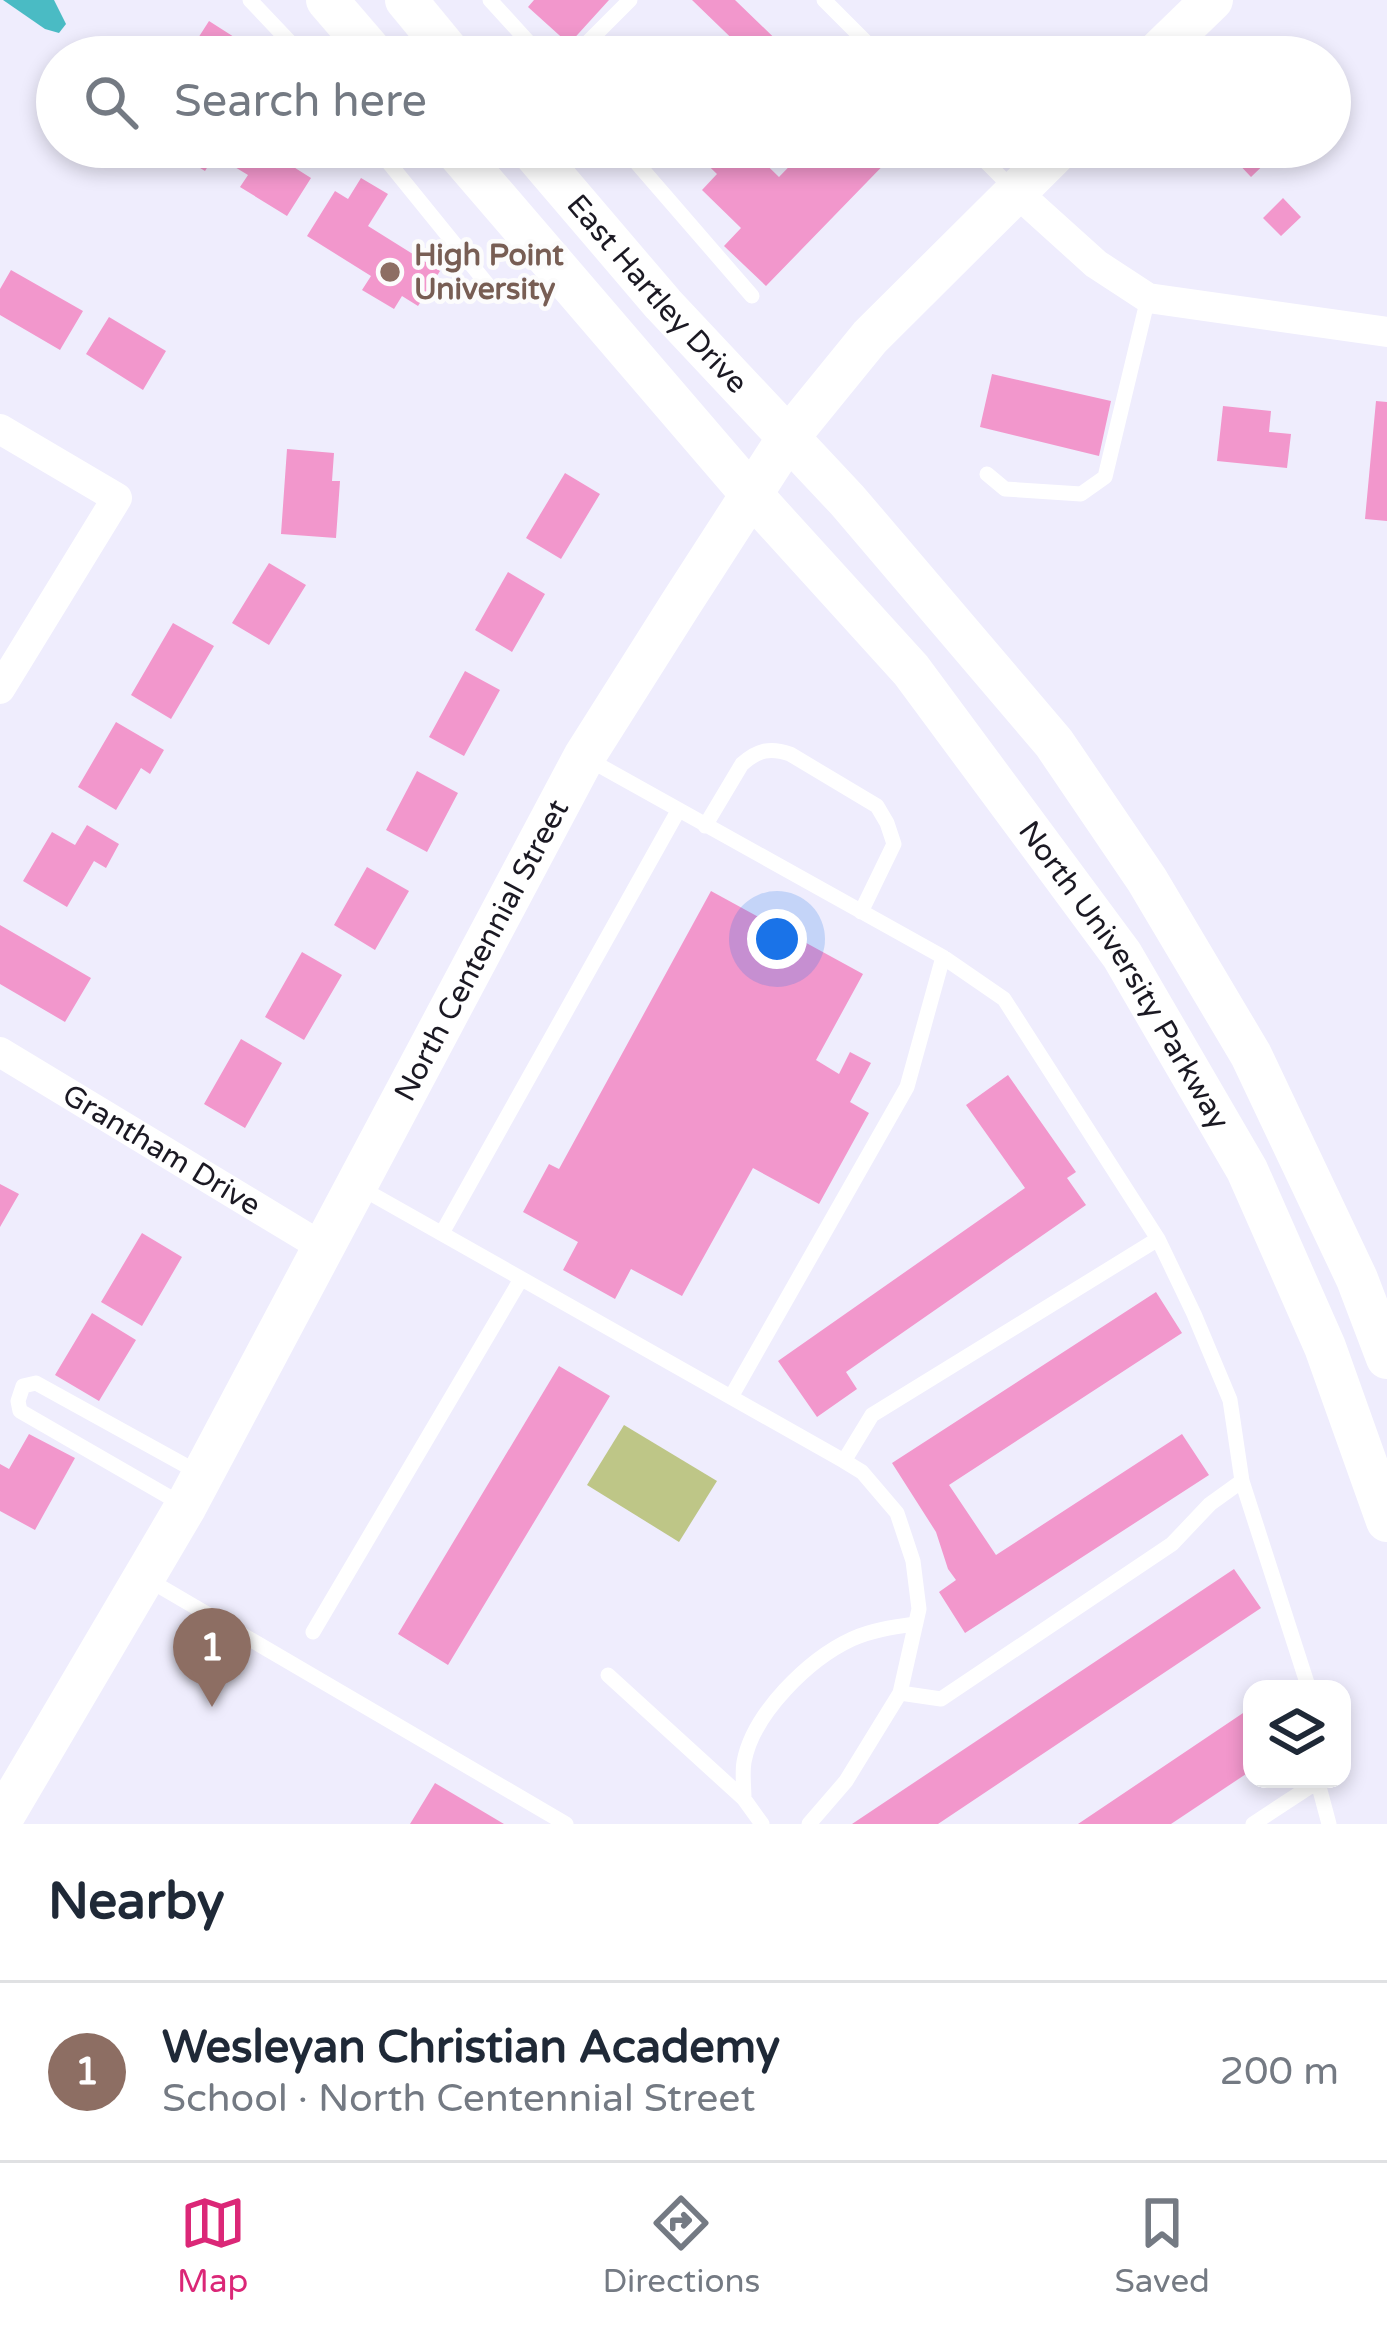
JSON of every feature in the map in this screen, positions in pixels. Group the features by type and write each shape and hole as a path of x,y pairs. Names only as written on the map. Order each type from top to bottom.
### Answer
{"main road":[{"path":"327,0 358,36"},
{"path":"406,0 436,36"},
{"path":"1175,36 1212,0"},
{"name":"East Hartley Drive","path":"471,168 751,494"},
{"name":"East Hartley Drive","path":"547,168 663,304 788,439"},
{"name":"North Centennial Street","path":"0,1822 194,1491 584,757 788,439 870,337 1039,168"},
{"name":"North University Parkway","path":"788,439 847,500 1054,742 1147,880 1251,1055 1357,1280 1387,1358"},
{"name":"North University Parkway","path":"751,494 911,670 1122,955 1247,1171 1325,1347 1387,1521"}],"street":[{"path":"1015,191 1096,264 1148,298 1387,332"},
{"path":"0,429 116,498 0,689"},
{"name":"Grantham Drive","path":"0,1052 324,1248"}],"lane":[{"path":"250,0 284,36"},
{"path":"490,0 523,36"},
{"path":"594,36 630,0"},
{"path":"824,0 860,36"},
{"path":"393,168 496,295"},
{"path":"641,168 752,296"},
{"path":"992,168 1015,191"},
{"path":"986,474 1005,489 1081,494 1105,477 1148,298"},
{"path":"705,826 750,757 762,750 790,754 877,806 887,823 894,844 861,912"},
{"path":"584,757 943,957 1004,999 1158,1239 1230,1400 1242,1481 1307,1680"},
{"path":"442,1233 678,811"},
{"path":"730,1397 907,1087 943,957"},
{"path":"357,1185 844,1461 862,1472 898,1513 913,1561 919,1609 900,1693 846,1781 809,1824"},
{"path":"844,1461 872,1415 1158,1239"},
{"path":"313,1632 521,1279"},
{"path":"36,1383 194,1491 20,1411 23,1386 36,1383"},
{"path":"900,1693 941,1700 1172,1544 1210,1504 1242,1481"},
{"path":"145,1577 566,1824"},
{"path":"744,1799 743,1762 762,1719 787,1689 834,1648 858,1637 915,1624"},
{"path":"608,1675 744,1799 762,1824"},
{"path":"1253,1824 1305,1788"},
{"path":"1319,1788 1329,1824"}],"green space":[{"path":"624,1425 717,1481 679,1542 587,1485"}],"water":[{"path":"3,0 54,0 66,24 59,33 45,29"}],"building":[{"path":"534,0 609,0 576,36 560,36 528,7"},
{"path":"692,0 735,0 772,36 729,36"},
{"path":"209,21 232,36 199,36"},
{"path":"236,168 295,168 311,178 287,216 240,187 248,175"},
{"path":"711,168 770,168 779,177 788,168 881,168 766,286 724,246 741,228 702,190 717,174"},
{"path":"361,178 388,194 368,226 440,271 418,306 402,296 394,309 362,290 371,276 307,236 335,191 348,199"},
{"path":"1283,198 1301,217 1281,236 1263,218"},
{"path":"11,270 83,311 60,350 0,315 0,289"},
{"path":"109,317 166,351 143,390 86,354"},
{"path":"992,374 1111,401 1099,456 980,427"},
{"path":"1376,401 1387,402 1387,521 1365,519"},
{"path":"1223,406 1271,411 1269,432 1291,434 1287,468 1217,461"},
{"path":"287,449 334,453 332,481 340,481 336,538 281,534"},
{"path":"565,473 600,494 561,559 526,538"},
{"path":"269,563 306,585 269,645 232,623"},
{"path":"508,572 545,594 512,652 475,630"},
{"path":"173,623 214,646 171,719 131,695"},
{"path":"465,671 500,690 464,756 429,737"},
{"path":"116,722 164,750 150,774 141,768 116,810 78,787"},
{"path":"417,771 458,793 427,852 386,830"},
{"path":"87,825 119,844 106,868 94,861 67,907 23,881 52,832 75,845"},
{"path":"367,867 409,891 375,950 334,925"},
{"path":"711,891 863,974 816,1060 839,1074 850,1052 871,1063 850,1102 869,1113 819,1204 753,1168 682,1296 631,1269 615,1299 563,1270 578,1242 523,1212 549,1164 559,1169"},
{"path":"0,925 91,978 65,1022 0,984"},
{"path":"302,952 342,975 304,1040 265,1017"},
{"path":"241,1039 282,1063 245,1128 204,1104"},
{"path":"1008,1075 1076,1172 1067,1178 1086,1205 846,1372 857,1389 817,1417 778,1361 1025,1188 966,1105"},
{"path":"0,1184 19,1194 0,1227"},
{"path":"142,1233 182,1257 142,1326 101,1302"},
{"path":"1156,1292 1182,1333 949,1485 996,1555 1182,1434 1209,1475 965,1633 939,1592 956,1580 936,1532 892,1463"},
{"path":"92,1313 136,1340 99,1401 55,1375"},
{"path":"559,1366 610,1396 448,1665 398,1634"},
{"path":"29,1434 75,1458 35,1530 0,1511 0,1464 9,1469"},
{"path":"1234,1569 1261,1608 938,1824 852,1824"},
{"path":"1243,1713 1243,1776 1171,1824 1078,1824"},
{"path":"435,1783 504,1824 410,1824"}],"place":[{"name":"High Point University","path":"390,272"},
{"name":"Wesleyan Christian Academy","path":"212,1707"}]}
